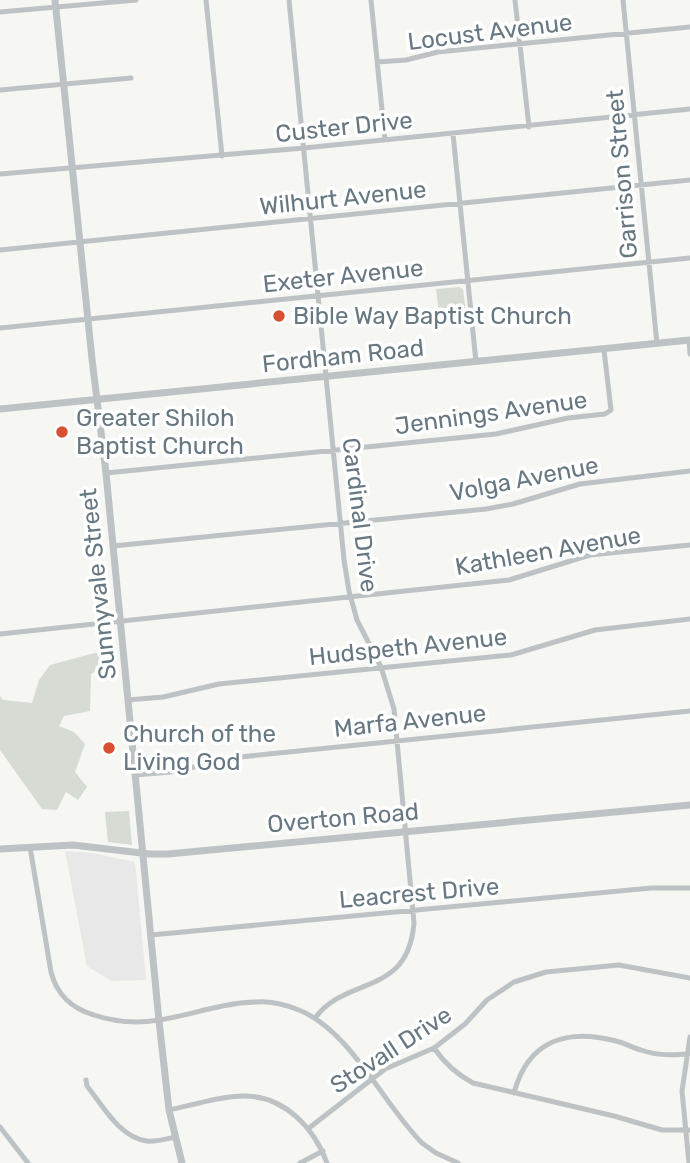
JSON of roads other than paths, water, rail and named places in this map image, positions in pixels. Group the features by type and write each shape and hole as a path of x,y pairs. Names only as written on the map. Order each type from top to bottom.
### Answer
{"street":[{"path":"0,12 55,4 136,0"},
{"path":"206,0 222,156"},
{"name":"Cardinal Drive","path":"289,0 340,523 350,597 362,632 381,667 394,709 413,911 413,937 403,960 395,970 371,986 328,1004 315,1018"},
{"path":"371,0 385,140"},
{"path":"515,0 529,127"},
{"name":"Garrison Street","path":"623,0 657,344"},
{"name":"Sunnyvale Street","path":"55,4 106,473 159,1021 169,1110 182,1163"},
{"name":"Locust Avenue","path":"377,62 406,60 438,52 690,27"},
{"path":"0,90 131,78"},
{"name":"Custer Drive","path":"0,174 222,156 690,109"},
{"path":"453,134 476,362"},
{"name":"Wilhurt Avenue","path":"0,250 690,180"},
{"name":"Exeter Avenue","path":"0,328 690,258"},
{"path":"689,340 690,354"},
{"name":"Fordham Road","path":"0,409 689,340"},
{"name":"Jennings Avenue","path":"106,473 496,434 568,418 605,414 611,410 604,350"},
{"name":"Volga Avenue","path":"113,546 500,507 591,482 690,471"},
{"name":"Kathleen Avenue","path":"0,634 509,580 590,555 690,545"},
{"name":"Hudspeth Avenue","path":"128,701 173,695 219,684 511,655 595,630 690,620"},
{"name":"Marfa Avenue","path":"135,775 171,772 240,757 690,711"},
{"name":"Overton Road","path":"0,849 73,845 142,853 180,853 690,805"},
{"path":"30,847 51,972 58,990 73,1006 107,1020 129,1023 159,1021 259,1002 284,1005 315,1018 334,1034 422,1143 458,1163"},
{"name":"Leacrest Drive","path":"151,935 651,888 690,888"},
{"name":"Stovall Drive","path":"309,1128 393,1065 434,1048 500,989 532,974 619,965 667,976 690,978"},
{"path":"689,1163 688,1130 682,1091 690,1037"},
{"path":"514,1093 530,1056 558,1041 574,1038 606,1039 653,1054 688,1054"},
{"path":"434,1048 444,1063 473,1083 662,1130 688,1130"},
{"path":"86,1080 87,1086 116,1123 130,1135 145,1141 175,1137"},
{"path":"169,1110 241,1096 259,1097 285,1108 309,1128 327,1163"},
{"path":"0,1127 28,1163"},
{"path":"300,1163 323,1151"}],"place":[{"name":"Bible Way Baptist Church","path":"279,316"},
{"name":"Greater Shiloh Baptist Church","path":"62,432"},
{"name":"Church of the Living God","path":"109,748"}]}
